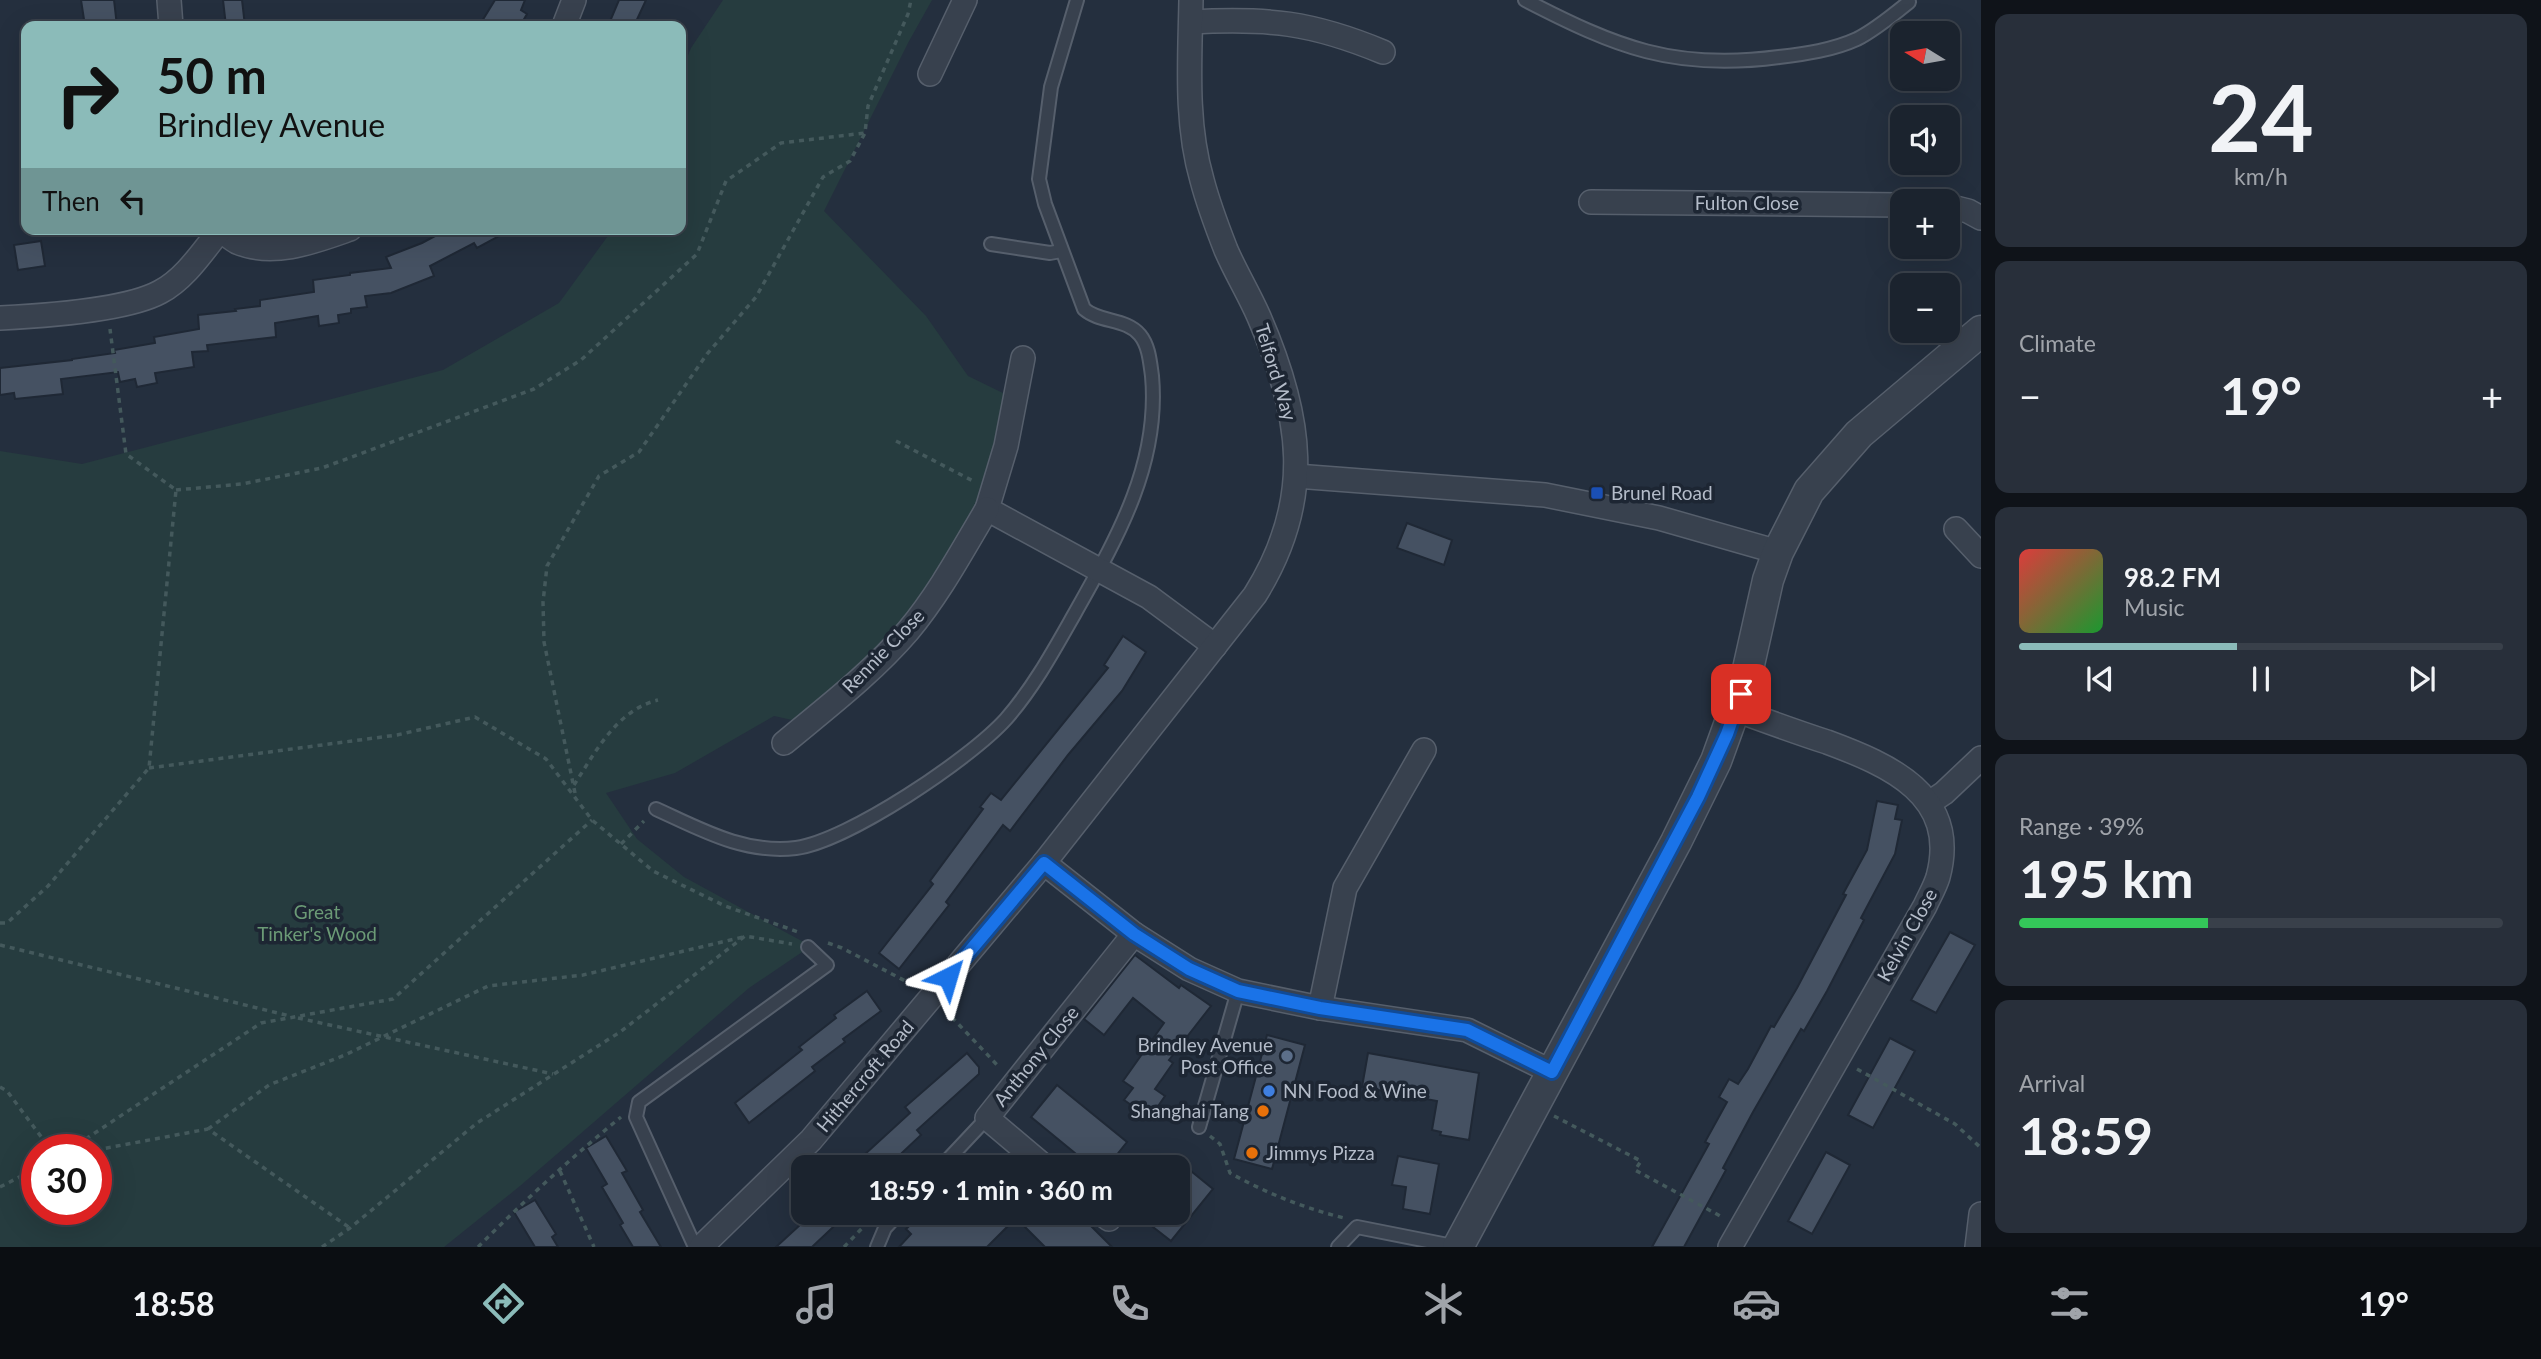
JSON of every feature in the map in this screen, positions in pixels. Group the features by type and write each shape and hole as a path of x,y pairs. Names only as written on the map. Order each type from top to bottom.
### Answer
{"street":[{"path":"169,0 171,21"},
{"path":"566,21 574,0"},
{"path":"930,74 965,0"},
{"name":"Telford Way","path":"1044,863 1255,595 1283,542 1292,508 1296,476 1293,421 1282,377 1257,314 1226,249 1202,179 1192,123 1191,11 1292,23 1333,32 1384,52"},
{"name":"Fulton Close","path":"1591,202 1890,205"},
{"path":"1960,209 1981,218"},
{"path":"0,318 107,306 160,293 175,282 216,235"},
{"path":"227,235 237,242 262,248 286,247 333,235"},
{"path":"1458,1247 1682,831 1716,761 1736,710 1765,592 1778,552 1809,491 1858,434 1981,331"},
{"name":"Rennie Close","path":"784,743 844,693 907,632 938,591 990,501 1006,446 1023,358"},
{"path":"1296,476 1545,495 1659,518 1778,552"},
{"path":"990,501 1099,570 1149,597 1215,646"},
{"path":"1956,529 1981,556"},
{"name":"Kelvin Close","path":"1736,710 1872,759 1897,772 1929,803 1936,816 1941,858 1938,879 1925,906 1736,1237"},
{"path":"1320,1008 1345,888 1424,750"},
{"path":"1929,803 1944,793 1981,758"},
{"path":"1044,863 1134,934 1189,969 1238,991 1320,1008 1467,1030 1552,1072"},
{"name":"Hithercroft Road","path":"701,1247 811,1140 1044,863"},
{"name":"Anthony Close","path":"1031,1155 986,1118 1134,934"},
{"path":"1977,1247 1981,1214"}],"lane":[{"path":"656,809 710,835 753,848 772,849 816,844 856,826 954,762 1004,722 1040,673 1099,570 1139,484 1148,450 1153,393 1147,349 1140,335 1131,327 1090,314 1084,309 1061,251 1039,178 1051,87 1077,0"},
{"path":"1525,0 1581,29 1618,44 1656,55 1717,61 1748,61 1831,48 1857,39 1909,2"},
{"path":"991,244 1050,253 1061,251"},
{"path":"695,1247 636,1117 639,1102 827,965 812,943"},
{"path":"1199,1127 1238,991"},
{"path":"952,1155 986,1118"},
{"path":"877,1247 888,1225"},
{"path":"1338,1247 1357,1227 1458,1247"}],"path":[{"path":"576,795 544,642 543,602 547,566 598,476 639,452 707,354 756,297 823,177 850,161 865,133 868,106 908,14 911,0"},
{"path":"107,306 126,454 176,490 242,484 322,468 534,389 581,360 697,254 726,181 780,143 865,133"},
{"path":"896,441 990,501"},
{"path":"0,923 7,923 48,886 149,768 176,490"},
{"path":"573,786 606,736 639,705 658,700"},
{"path":"149,768 397,735 475,717 546,759 576,795 592,820 653,871 725,906 803,934"},
{"path":"621,844 656,809"},
{"path":"93,1134 261,1023 393,999 592,820"},
{"path":"112,1147 208,1129 269,1085 345,1055 488,986 583,975 745,936 842,948 932,996 1014,1084"},
{"path":"322,1247 350,1228 477,1123 620,1032 745,936"},
{"path":"0,945 293,1017 553,1074"},
{"path":"1855,1068 1955,1124 1981,1148"},
{"path":"0,1087 7,1091 39,1134"},
{"path":"478,1247 581,1149 639,1102"},
{"path":"1534,1105 1641,1161 1635,1170 1736,1237"},
{"path":"208,1129 350,1228"},
{"path":"1222,1151 1230,1173 1260,1189 1318,1211 1348,1219"},
{"path":"560,1171 594,1247"},
{"path":"0,1187 21,1176"},
{"path":"844,1247 859,1231"}],"green space":[{"name":"Great Tinker's Wood","path":"723,0 932,0 824,211 926,316 968,376 1005,394 1001,434 974,510 913,614 797,721 774,716 675,773 606,793 637,839 684,877 811,946 749,988 520,1186 444,1247 0,1247 0,451 82,464 443,370 559,303 609,235 686,235 686,60 691,48"}],"building":[{"path":"81,0 114,0 116,21 84,21"},
{"path":"223,0 242,0 244,21 225,21"},
{"path":"495,0 525,0 521,10 527,14 523,21 482,21"},
{"path":"619,0 646,0 636,21 610,21"},
{"path":"437,235 501,235 477,248 474,243 430,266 434,276 391,293 365,296 367,307 351,309 351,313 338,315 339,323 319,326 318,316 275,323 276,337 207,345 208,351 192,352 194,367 155,373 157,383 137,387 135,379 120,382 118,372 61,379 63,394 15,399 14,393 0,395 0,368 72,360 155,343 154,337 199,329 198,315 236,311 235,309 260,306 260,300 314,292 313,280 391,268 386,257"},
{"path":"41,241 45,266 18,270 14,245"},
{"path":"1407,523 1452,540 1444,565 1397,548"},
{"path":"1123,636 1146,652 1122,691 1068,755 1010,831 1003,825 946,902 949,905 899,969 879,953 933,884 930,881 983,809 980,807 991,793 1001,800 1108,668 1104,665"},
{"path":"1877,801 1898,805 1895,819 1902,820 1895,854 1861,918 1864,920 1804,1031 1801,1029 1753,1112 1723,1168 1726,1170 1684,1247 1652,1247 1709,1144 1705,1142 1727,1102 1719,1097 1729,1079 1738,1084 1748,1069 1771,1026 1774,1027 1797,988 1846,895 1843,894 1867,850"},
{"path":"1950,932 1975,945 1936,1013 1911,1000"},
{"path":"1135,955 1179,988 1181,985 1211,1006 1169,1060 1173,1063 1155,1089 1165,1096 1150,1118 1124,1100 1133,1088 1123,1081 1164,1023 1133,998 1104,1035 1084,1019"},
{"path":"867,991 881,1011 843,1039 845,1042 812,1067 815,1071 749,1123 735,1103 802,1050 799,1047 836,1018 834,1015"},
{"path":"1267,1035 1305,1045 1272,1169 1234,1159"},
{"path":"1890,1038 1915,1051 1873,1128 1848,1115"},
{"path":"967,1053 979,1067 979,1074 917,1130 921,1135 900,1155 864,1155 910,1113 905,1107"},
{"path":"1368,1053 1479,1073 1469,1140 1440,1135 1441,1132 1432,1130 1437,1101 1362,1087"},
{"path":"1057,1085 1127,1142 1117,1155 1077,1155 1031,1117"},
{"path":"606,1136 627,1171 622,1173 643,1210 640,1212 661,1247 633,1247 620,1225 623,1223 602,1187 607,1184 586,1148"},
{"path":"1826,1152 1850,1165 1812,1234 1788,1221"},
{"path":"1398,1156 1439,1164 1430,1214 1403,1209 1406,1187 1392,1185"},
{"path":"1190,1170 1213,1189 1190,1217"},
{"path":"535,1200 556,1234 552,1237 558,1247 535,1247 514,1212"},
{"path":"800,1225 835,1225 812,1247 776,1247"},
{"path":"910,1225 1009,1225 987,1247 899,1247 911,1234 906,1229"},
{"path":"1023,1225 1090,1225 1112,1247 1045,1247"},
{"path":"1150,1225 1184,1225 1171,1241"}],"place":[{"name":"Brunel Road","path":"1597,493"},
{"name":"Brindley Avenue Post Office","path":"1287,1056"},
{"name":"NN Food & Wine","path":"1269,1091"},
{"name":"Shanghai Tang","path":"1263,1111"},
{"name":"Jimmys Pizza","path":"1252,1153"}],"route":[{"path":"948,977 1044,863 1134,934 1189,969 1238,991 1320,1008 1467,1030 1552,1072 1664,865 1716,761 1741,694"}]}
